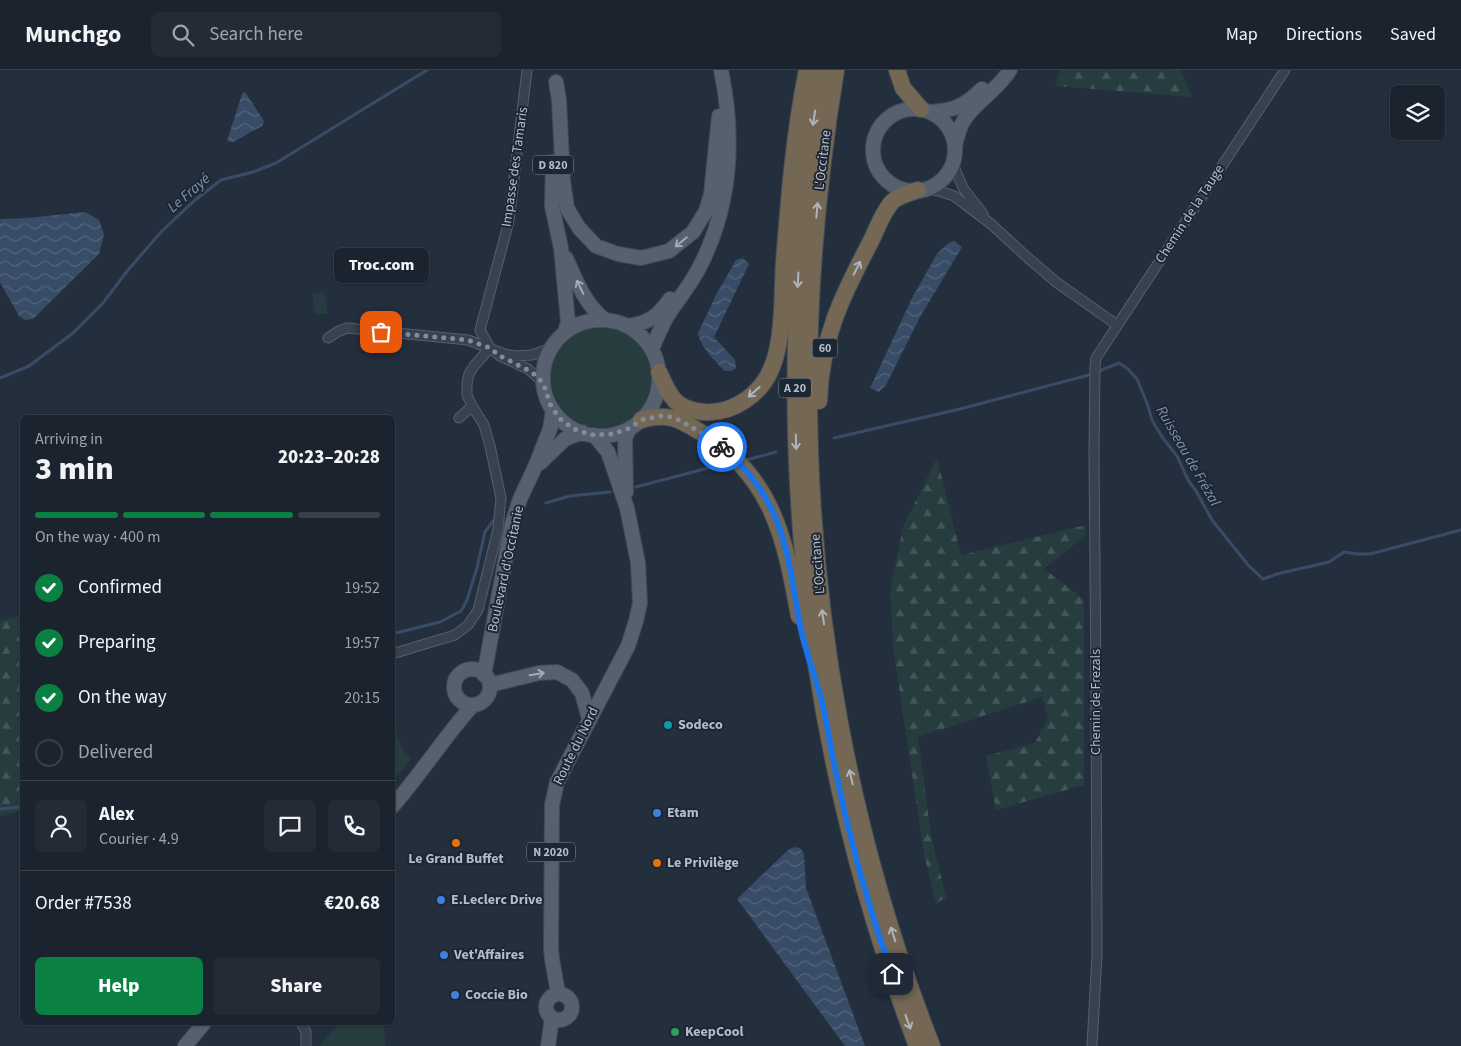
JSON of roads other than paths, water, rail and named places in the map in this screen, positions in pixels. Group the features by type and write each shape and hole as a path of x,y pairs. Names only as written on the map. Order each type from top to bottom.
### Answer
{"highway":[{"path":"659,372 669,395 675,401 686,408 707,412 737,405 764,384 772,367 780,338 794,152 807,70"},
{"name":"L'Occitane","path":"822,70 809,156 800,239 796,306 796,472 807,598 822,706 864,890 879,939 917,1046"},
{"name":"L'Occitane","path":"836,70 820,187 810,307 809,420 815,538 821,600 835,696 864,836 892,933 932,1046"},
{"path":"897,70 903,88 926,111"},
{"name":"60","path":"815,538 819,383 824,349 834,317 847,287 885,213 894,201 904,195 922,190"},
{"path":"636,424 661,416 681,421 719,444 743,466 765,496 781,534 802,630 822,706"}],"main road":[{"path":"628,326 638,325 650,320 662,310 691,266 712,216 720,169 719,116 712,70"},
{"path":"652,350 667,317 698,270 709,247 722,205 729,170 729,141 728,115 721,70"},
{"path":"999,70 972,99 957,108 942,112 911,109 900,111 891,116 877,133 874,143 874,154 878,169 888,181 902,188 922,190 937,184 953,164 959,131 965,118 998,86 1010,70"},
{"path":"556,76 559,100 562,181 567,208 578,228 596,246 618,254 641,258 669,251 692,232 706,211 711,194 719,116"},
{"name":"D 820","path":"556,76 552,206 561,248 568,322 566,332"},
{"path":"926,111 943,120 948,126 955,147"},
{"name":"D 820","path":"561,248 587,302 605,320"},
{"path":"605,320 617,322 628,326 642,336 652,350 657,360 659,385 656,398 650,410 636,424 613,434 588,434 566,424 553,410 547,398 544,385 544,366 551,348 566,332 584,322 605,320"},
{"name":"Boulevard d'Occitanie","path":"395,804 408,789 453,727 473,705 481,703 489,694 487,680 490,643 512,524 520,499 550,429 553,410"},
{"name":"Route du Nord","path":"626,508 625,438 636,424"},
{"name":"Route du Nord","path":"558,993 551,949 552,804 557,782 628,646 640,603 638,563 626,508 608,452 588,434"},
{"name":"Boulevard d'Occitanie","path":"535,467 565,439 588,434"},
{"name":"Boulevard d'Occitanie","path":"453,727 460,700 456,695 455,684 461,674 470,670 490,643"},
{"path":"470,670 478,670 487,680 557,672 572,680 582,693 589,718"},
{"path":"460,700 473,705"},
{"path":"558,993 564,994 572,1003 572,1009 568,1016 556,1019 547,1012 546,1004 550,996 558,993"},
{"path":"548,1046 556,1019"},
{"path":"555,1046 556,1019"},
{"path":"185,1046 202,1025"}],"street":[{"name":"Impasse des Tamaris","path":"490,348 480,330 509,221 528,70"},
{"name":"Chemin de la Tauge","path":"1095,362 1117,324 1285,70"},
{"path":"953,164 963,188 991,224"},
{"path":"922,190 939,191 954,196 991,224 1056,282 1117,324"},
{"path":"328,338 347,328 468,340 504,354 516,356 532,356 551,348"},
{"path":"490,348 500,356 537,376 544,385"},
{"path":"395,653 455,635 468,625 478,610 498,529 500,498 484,425 467,395 467,383 469,374 474,366 490,348"},
{"name":"Chemin de Frezals","path":"1092,1046 1096,955 1095,362"},
{"path":"459,418 472,406"},
{"path":"302,1025 306,1032 306,1046"}],"water":[{"path":"245,92 264,121 262,126 233,142 227,141 242,94"},
{"path":"85,212 99,220 104,234 99,254 33,319 25,320 19,316 0,282 0,219"},
{"path":"954,241 962,247 920,317 886,385 879,392 870,388 913,296 937,254 947,244"},
{"path":"743,258 749,264 714,337 735,360 736,368 731,371 725,371 705,349 698,333 716,295 736,260"},
{"path":"794,847 800,848 804,854 806,888 865,1046 845,1046 737,899 788,850"}],"waterway":[{"name":"Le Frayé","path":"0,378 29,366 73,333 103,303 128,270 162,231 195,200 221,180 253,172 276,163 427,70"},
{"name":"Ruisseau de Frézal","path":"834,438 960,409 1089,375 1119,363 1137,379 1152,420 1177,456 1188,480 1212,520 1249,566 1263,579 1329,562 1344,552 1370,554 1461,530"},
{"name":"Ruisseau de Frézal","path":"746,460 776,452"},
{"name":"Ruisseau de Frézal","path":"636,487 727,463"},
{"name":"Ruisseau de Frézal","path":"546,503 570,496 610,492"},
{"name":"Ruisseau de Frézal","path":"395,633 440,622 461,611 467,600 477,568 485,532 493,521"},
{"name":"Ruisseau de Frézal","path":"0,809 20,807"}],"place":[{"name":"Troc.com","path":"381,332"},
{"name":"Sodeco","path":"668,725"},
{"name":"Etam","path":"657,813"},
{"name":"Le Grand Buffet","path":"456,843"},
{"name":"Le Privilège","path":"657,863"},
{"name":"E.Leclerc Drive","path":"441,900"},
{"name":"Vet'Affaires","path":"444,955"},
{"name":"Coccie Bio","path":"455,995"},
{"name":"KeepCool","path":"675,1032"}]}
